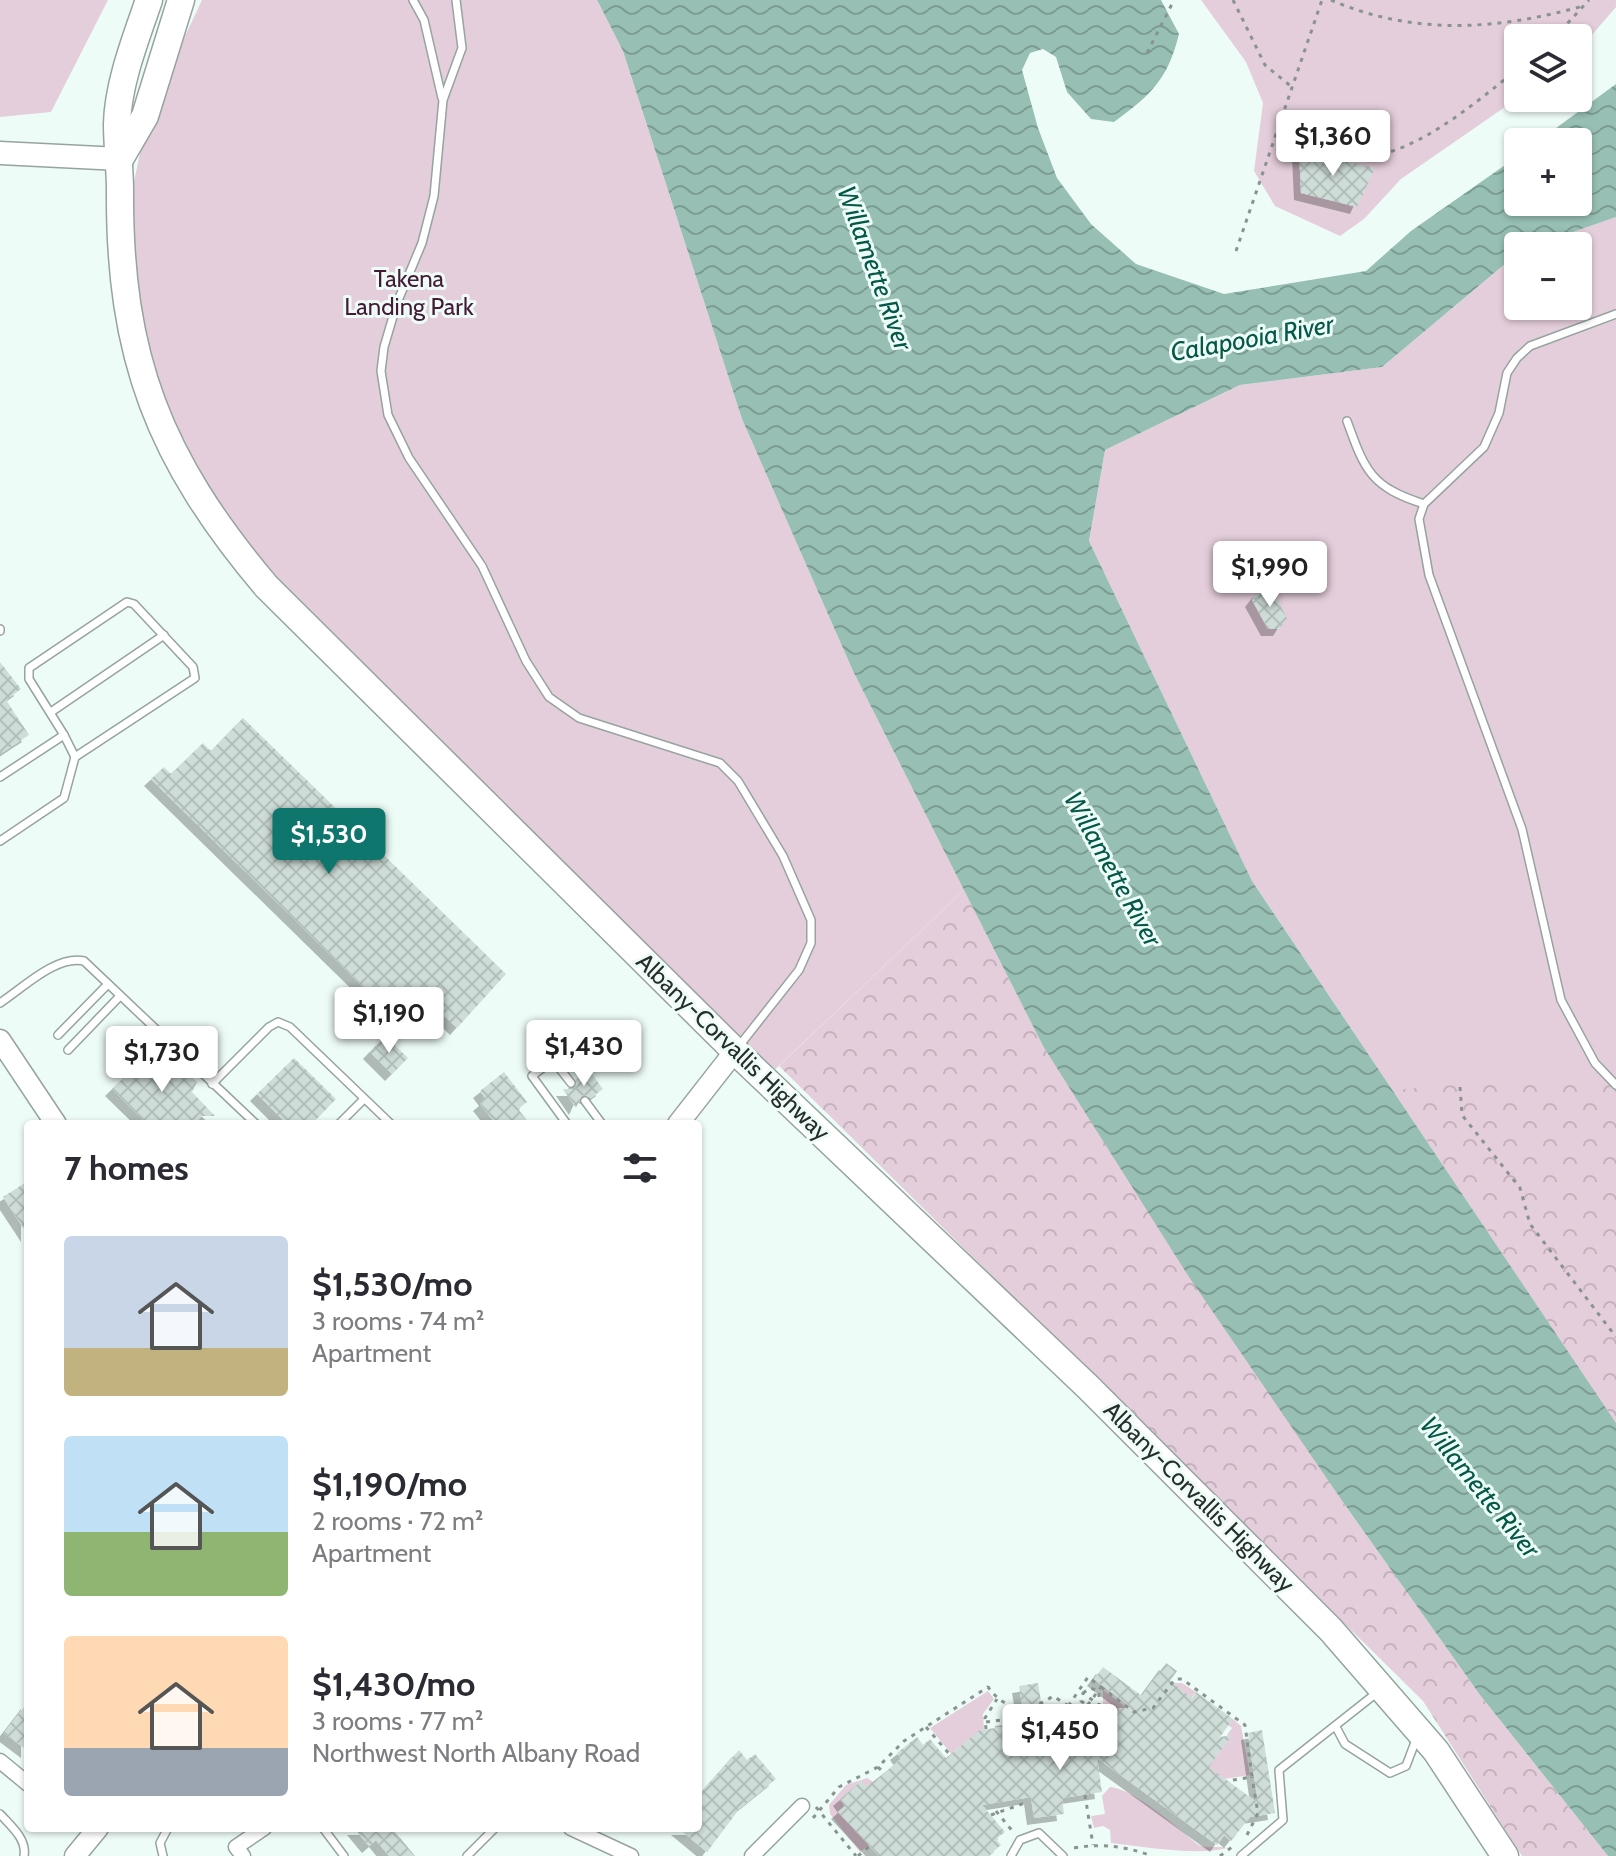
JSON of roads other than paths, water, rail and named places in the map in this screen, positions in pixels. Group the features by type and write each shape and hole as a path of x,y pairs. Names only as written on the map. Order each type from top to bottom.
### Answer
{"highway":[{"name":"Albany-Corvallis Highway","path":"149,0 126,77 117,122 120,248 132,345 161,428 201,502 266,586 735,1051 1088,1387 1266,1563 1384,1687 1420,1731 1469,1797 1505,1856"},
{"path":"120,159 145,116 181,0"}],"main road":[{"path":"0,153 120,159"},
{"path":"0,1040 53,1120"},
{"path":"681,1120 735,1051"},
{"path":"75,1856 90,1832"}],"street":[{"path":"0,1761 24,1781"},
{"path":"752,1856 802,1806"},
{"path":"240,1852 260,1832"},
{"path":"580,1832 631,1856"}],"lane":[{"path":"413,0 424,20 443,100"},
{"path":"456,0 462,48 443,100 438,171 429,220 397,303 384,347 381,371 388,415 409,458 482,566 526,661 549,697 579,718 720,763 738,781 783,856 811,920 811,943 799,970 735,1051"},
{"path":"1616,314 1530,346 1517,358 1507,373 1499,413 1484,447 1424,504 1419,519 1429,575 1522,829 1561,1000 1595,1063 1616,1085"},
{"path":"1347,421 1370,475 1392,494 1424,504"},
{"path":"0,841 64,798 75,757 29,679 29,668 127,602 134,604 193,667 195,678 75,757"},
{"path":"51,712 164,635"},
{"path":"0,777 64,735"},
{"path":"0,1003 72,958 84,961 252,1120"},
{"path":"58,1035 108,984"},
{"path":"68,1050 120,996"},
{"path":"212,1084 269,1027 278,1022 290,1027 387,1120"},
{"path":"564,1120 532,1076 553,1060 571,1083"},
{"path":"343,1120 364,1099"},
{"path":"585,1101 599,1120"},
{"path":"1241,1856 1283,1820 1279,1770 1384,1687"},
{"path":"1336,1727 1345,1744 1390,1773 1406,1766 1420,1731"},
{"path":"0,1814 20,1837 25,1848 24,1856"},
{"path":"163,1856 160,1843 166,1832"},
{"path":"326,1832 344,1856"},
{"path":"467,1856 491,1832"},
{"path":"1011,1856 1020,1840 1039,1833 1061,1854"}],"water":[{"path":"597,0 1161,0 1179,34 1175,50 1156,85 1114,122 1091,119 1067,92 1056,57 1043,49 1030,53 1022,70 1038,128 1057,178 1091,224 1136,264 1224,294 1366,271 1411,231 1504,166 1504,216 1592,216 1592,128 1556,128 1578,112 1592,112 1592,102 1616,84 1616,217 1573,232 1504,232 1504,265 1382,367 1240,385 1105,450 1089,541 1252,881 1616,1423 1616,1856 1608,1856 1480,1695 1345,1505 1189,1277 1043,1046 853,671 742,419 623,51"}],"water label":[{"name":"Willamette River","path":"875,268"},
{"name":"Calapooia River","path":"1252,338"},
{"name":"Willamette River","path":"1113,869"},
{"name":"Willamette River","path":"1480,1487"}],"park label":[{"name":"Takena Landing Park","path":"409,293"}]}
